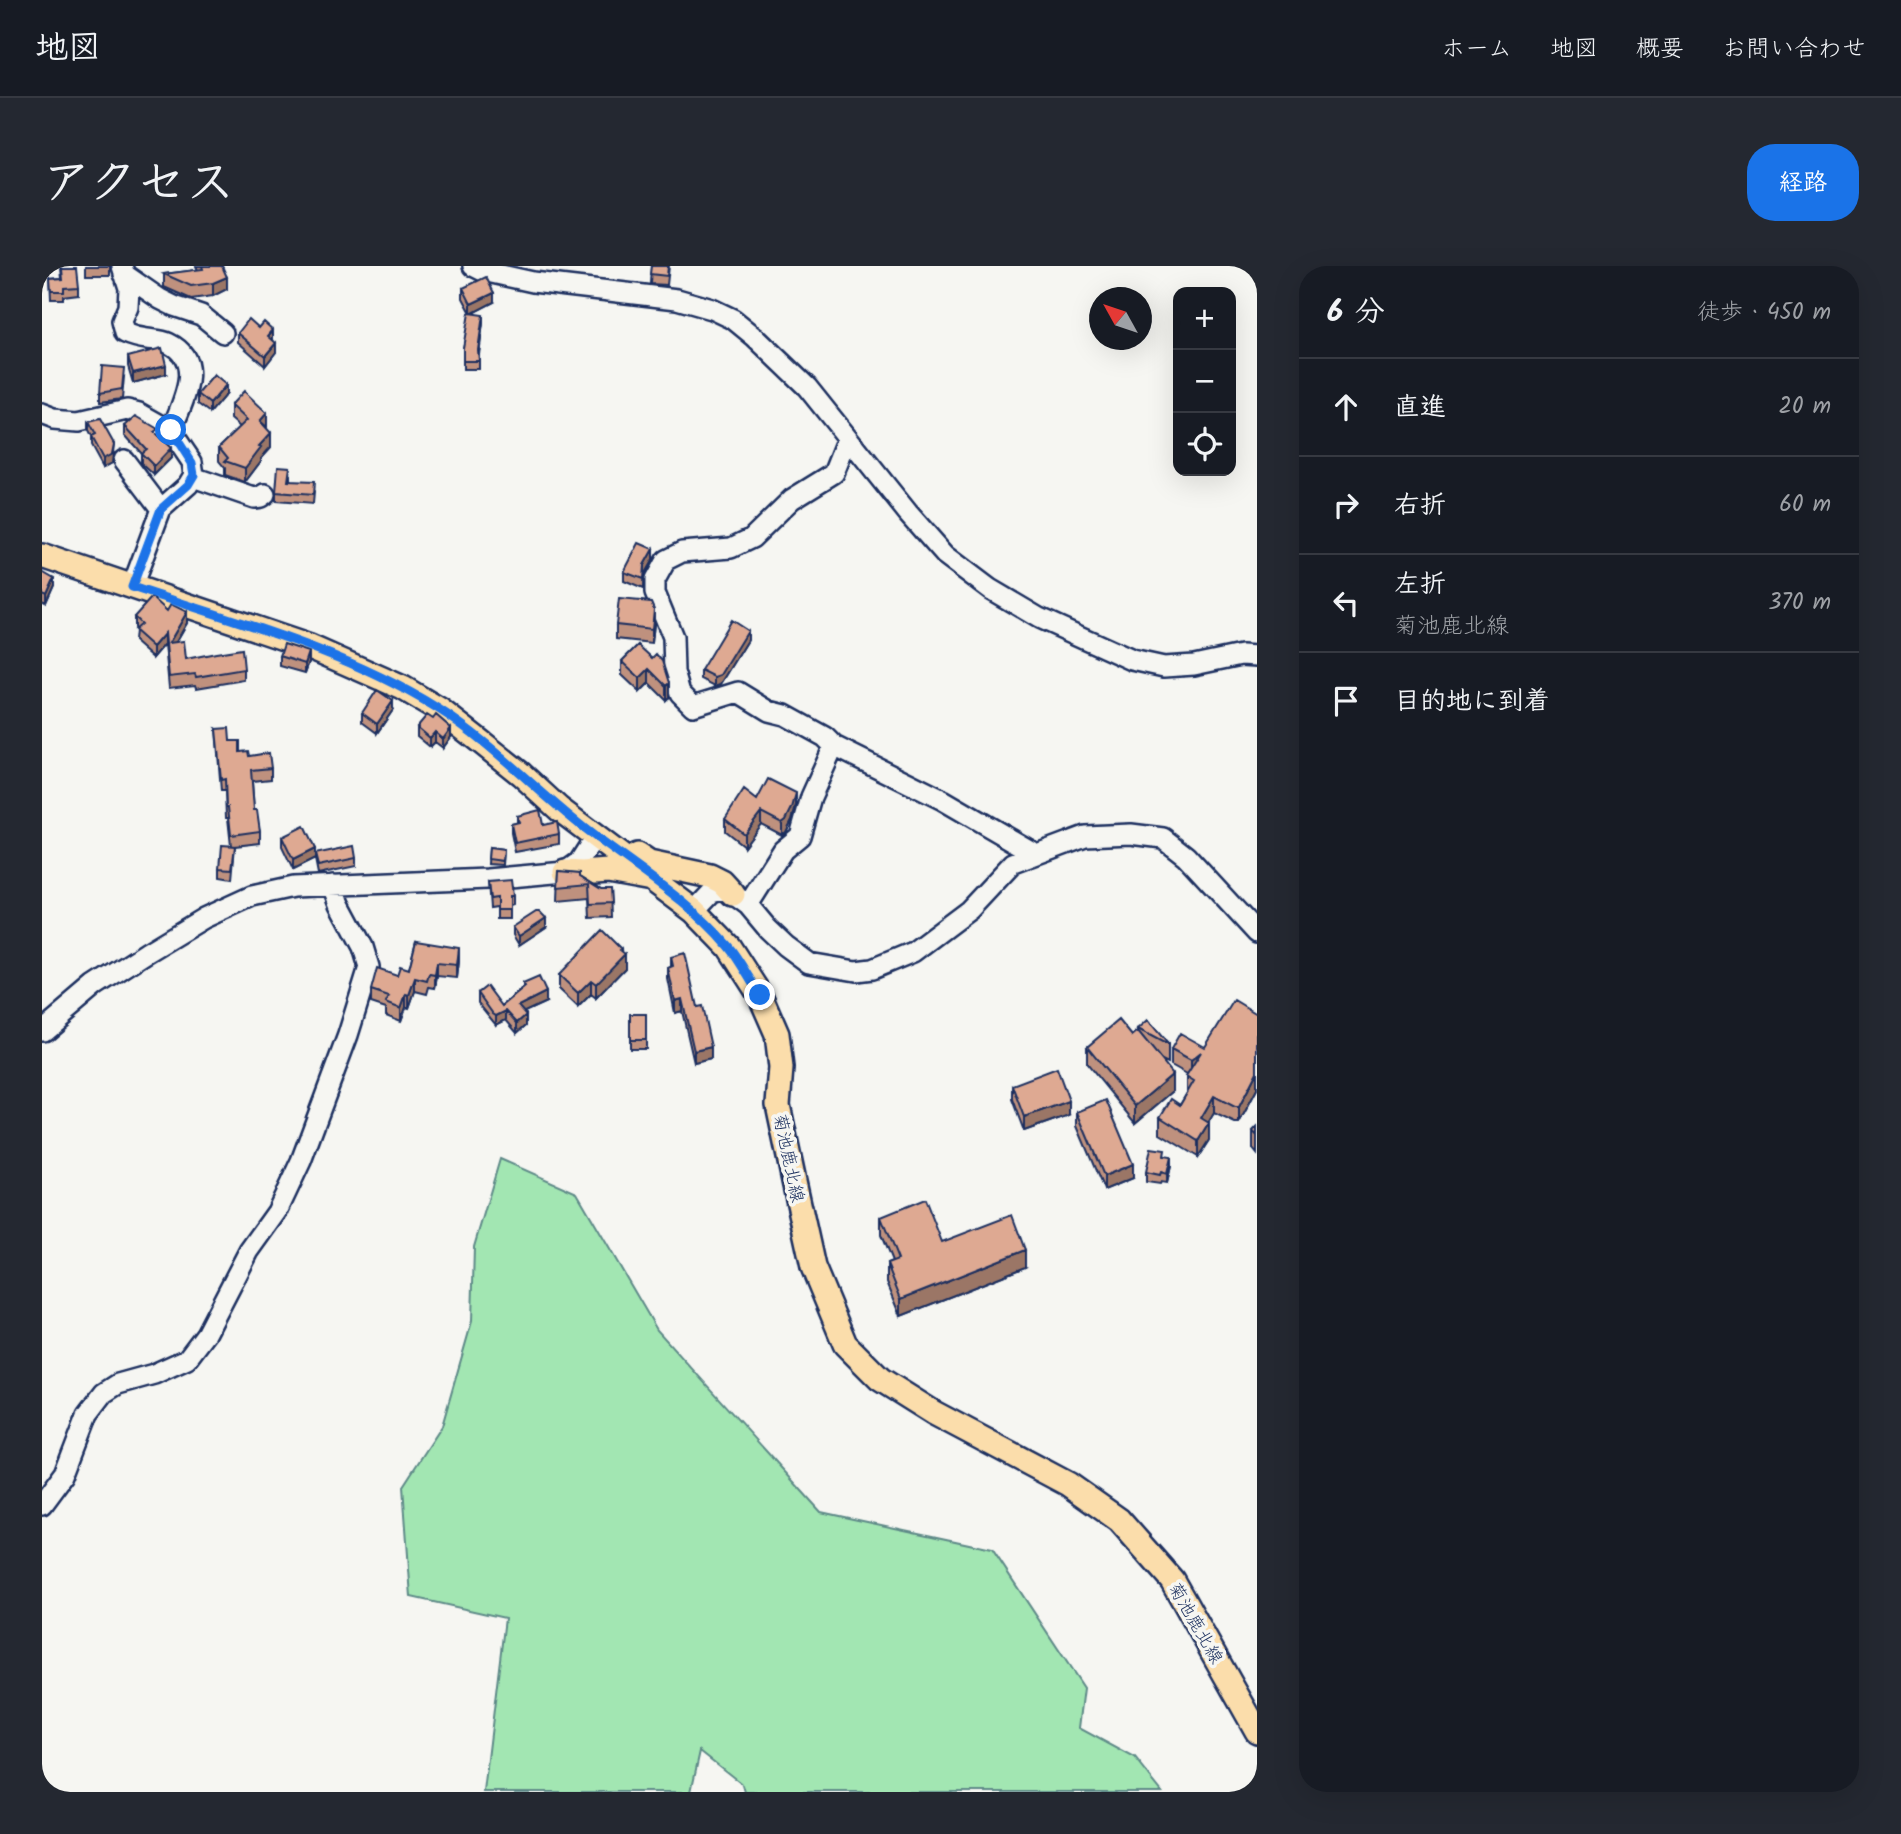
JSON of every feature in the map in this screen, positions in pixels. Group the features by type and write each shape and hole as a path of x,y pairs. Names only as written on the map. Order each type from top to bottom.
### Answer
{"main road":[{"name":"菊池鹿北線","path":"42,556 310,647 402,688 440,710 588,831 694,911 729,947 760,995 777,1034 781,1068 778,1105 791,1168 813,1267 845,1344 880,1379 934,1413 1068,1484 1119,1520 1172,1580 1257,1731"},
{"path":"588,831 623,846 649,863 710,876 722,882 740,900"},
{"path":"565,872 608,871 656,881"}],"street":[{"path":"473,266 483,271 533,282 677,299 712,309 733,319 807,387 945,555 990,589 1039,618 1132,660 1164,667 1194,665 1241,655 1257,656"},
{"path":"123,270 174,306 201,315 223,333"},
{"path":"123,270 129,288 128,307 122,321 125,333 166,342 180,351 189,365 188,384 171,430"},
{"path":"42,414 55,419 79,421 127,410 139,413 171,430 192,463 194,475 188,485 161,509 132,587"},
{"path":"848,438 834,473 792,499 752,538 731,548 682,552 666,560 655,580 655,593 673,637 674,672 681,693 693,706 738,692 769,711 785,715 825,737 834,746 943,800 1036,854"},
{"path":"124,460 161,509"},
{"path":"193,477 254,498 261,498 265,494"},
{"path":"740,900 783,850 800,836 811,797 834,746"},
{"path":"42,1031 96,986 204,918 252,896 293,887 488,879 565,872 579,862 588,831"},
{"path":"694,911 712,892 721,889 740,900 786,946 809,964 856,971 872,969 913,952 970,910 1013,863 1085,836 1131,834 1163,838 1186,856 1257,933"},
{"path":"42,1505 65,1474 88,1414 104,1393 118,1384 154,1374 187,1359 206,1334 249,1251 277,1212 301,1161 348,1035 369,967 363,947 340,904 334,885"}],"green space":[{"path":"500,1159 577,1193 657,1330 821,1512 992,1549 1084,1688 1079,1728 1135,1758 1162,1792 745,1792 743,1785 700,1751 691,1792 484,1792 505,1618 411,1597 403,1486 442,1426 472,1321 474,1247"}],"building":[{"path":"62,266 77,266 79,285 64,286 64,291 51,291 50,278 63,277"},
{"path":"202,266 222,266 227,277 213,283 191,286 164,274 203,269"},
{"path":"651,266 668,266 667,276 650,274"},
{"path":"486,277 494,293 471,304 463,288"},
{"path":"469,313 483,315 479,361 463,361"},
{"path":"249,319 259,328 264,322 273,330 268,336 276,343 265,356 238,333"},
{"path":"162,348 166,365 133,373 128,357"},
{"path":"102,366 124,368 122,389 100,393"},
{"path":"214,375 226,385 210,404 198,394"},
{"path":"244,391 267,413 260,421 271,433 245,468 225,461 228,458 219,447 247,420 231,405"},
{"path":"136,416 158,429 154,432 171,448 154,466 141,453 146,449 125,426"},
{"path":"100,419 114,444 112,454 103,459 91,437 95,435 88,422"},
{"path":"278,466 290,467 288,481 314,482 313,495 276,492"},
{"path":"639,543 653,549 644,565 643,579 624,572"},
{"path":"42,572 54,579 46,597 42,595"},
{"path":"152,597 167,611 171,604 187,612 169,643 184,641 186,659 242,649 244,669 196,677 195,674 169,677 165,633 153,647 134,630 141,624 134,617"},
{"path":"619,599 651,602 654,609 652,629 616,625"},
{"path":"731,620 748,631 721,675 715,677 701,670"},
{"path":"284,644 309,652 305,664 280,656"},
{"path":"638,645 652,658 656,654 662,661 669,683 666,686 649,669 640,678 622,661"},
{"path":"377,690 393,701 377,724 362,713"},
{"path":"427,715 433,719 436,715 451,728 443,739 435,732 430,738 417,727"},
{"path":"229,728 230,741 240,741 240,752 248,751 249,756 269,753 271,768 251,770 254,810 257,810 260,831 231,835 225,779 221,780 216,729"},
{"path":"768,779 796,793 792,808 782,823 761,812 744,834 725,819 744,790 757,800"},
{"path":"540,810 543,825 557,822 559,834 515,843 511,824 519,822 517,816"},
{"path":"304,826 315,849 293,860 282,837"},
{"path":"222,845 235,846 232,869 220,868"},
{"path":"354,846 356,858 318,866 315,854"},
{"path":"489,848 504,850 503,861 488,859"},
{"path":"559,871 580,873 580,876 601,889 610,889 611,903 590,904 589,884 558,887"},
{"path":"511,880 513,896 510,896 510,910 497,910 497,898 490,899 488,882"},
{"path":"536,912 546,918 519,936 513,927"},
{"path":"602,930 625,954 596,984 591,980 578,993 559,975"},
{"path":"416,941 459,948 457,965 437,963 435,975 429,974 427,981 415,978 401,1008 386,1002 389,996 371,990 377,968 397,975 400,966 409,969"},
{"path":"685,953 697,1007 702,1006 711,1047 694,1051 682,999 675,1001 668,968 673,966 671,957"},
{"path":"539,977 546,992 518,1006 526,1015 517,1023 506,1011 496,1016 493,1014 478,993 487,986 502,1006 525,987 523,984"},
{"path":"1234,1000 1257,1014 1257,1072 1239,1107 1214,1096 1201,1118 1209,1123 1198,1141 1160,1117 1171,1099 1180,1105 1194,1081 1186,1076 1201,1052 1191,1060 1171,1049 1180,1033 1205,1047"},
{"path":"630,1014 646,1014 646,1040 630,1040"},
{"path":"1119,1020 1132,1036 1138,1031 1173,1074 1135,1106 1087,1047"},
{"path":"1148,1020 1168,1044 1168,1045 1138,1029"},
{"path":"1057,1068 1069,1101 1024,1117 1012,1085"},
{"path":"1106,1100 1133,1164 1104,1176 1077,1112"},
{"path":"1151,1148 1165,1150 1164,1156 1171,1157 1167,1174 1146,1172"},
{"path":"925,1199 942,1242 1012,1215 1025,1250 901,1299 887,1264 898,1260 881,1217"}],"route":[{"path":"171,430 192,463 194,475 188,485 161,509 132,587 310,647 402,688 440,710 522,774 595,837 694,911 729,947 760,995"}]}
